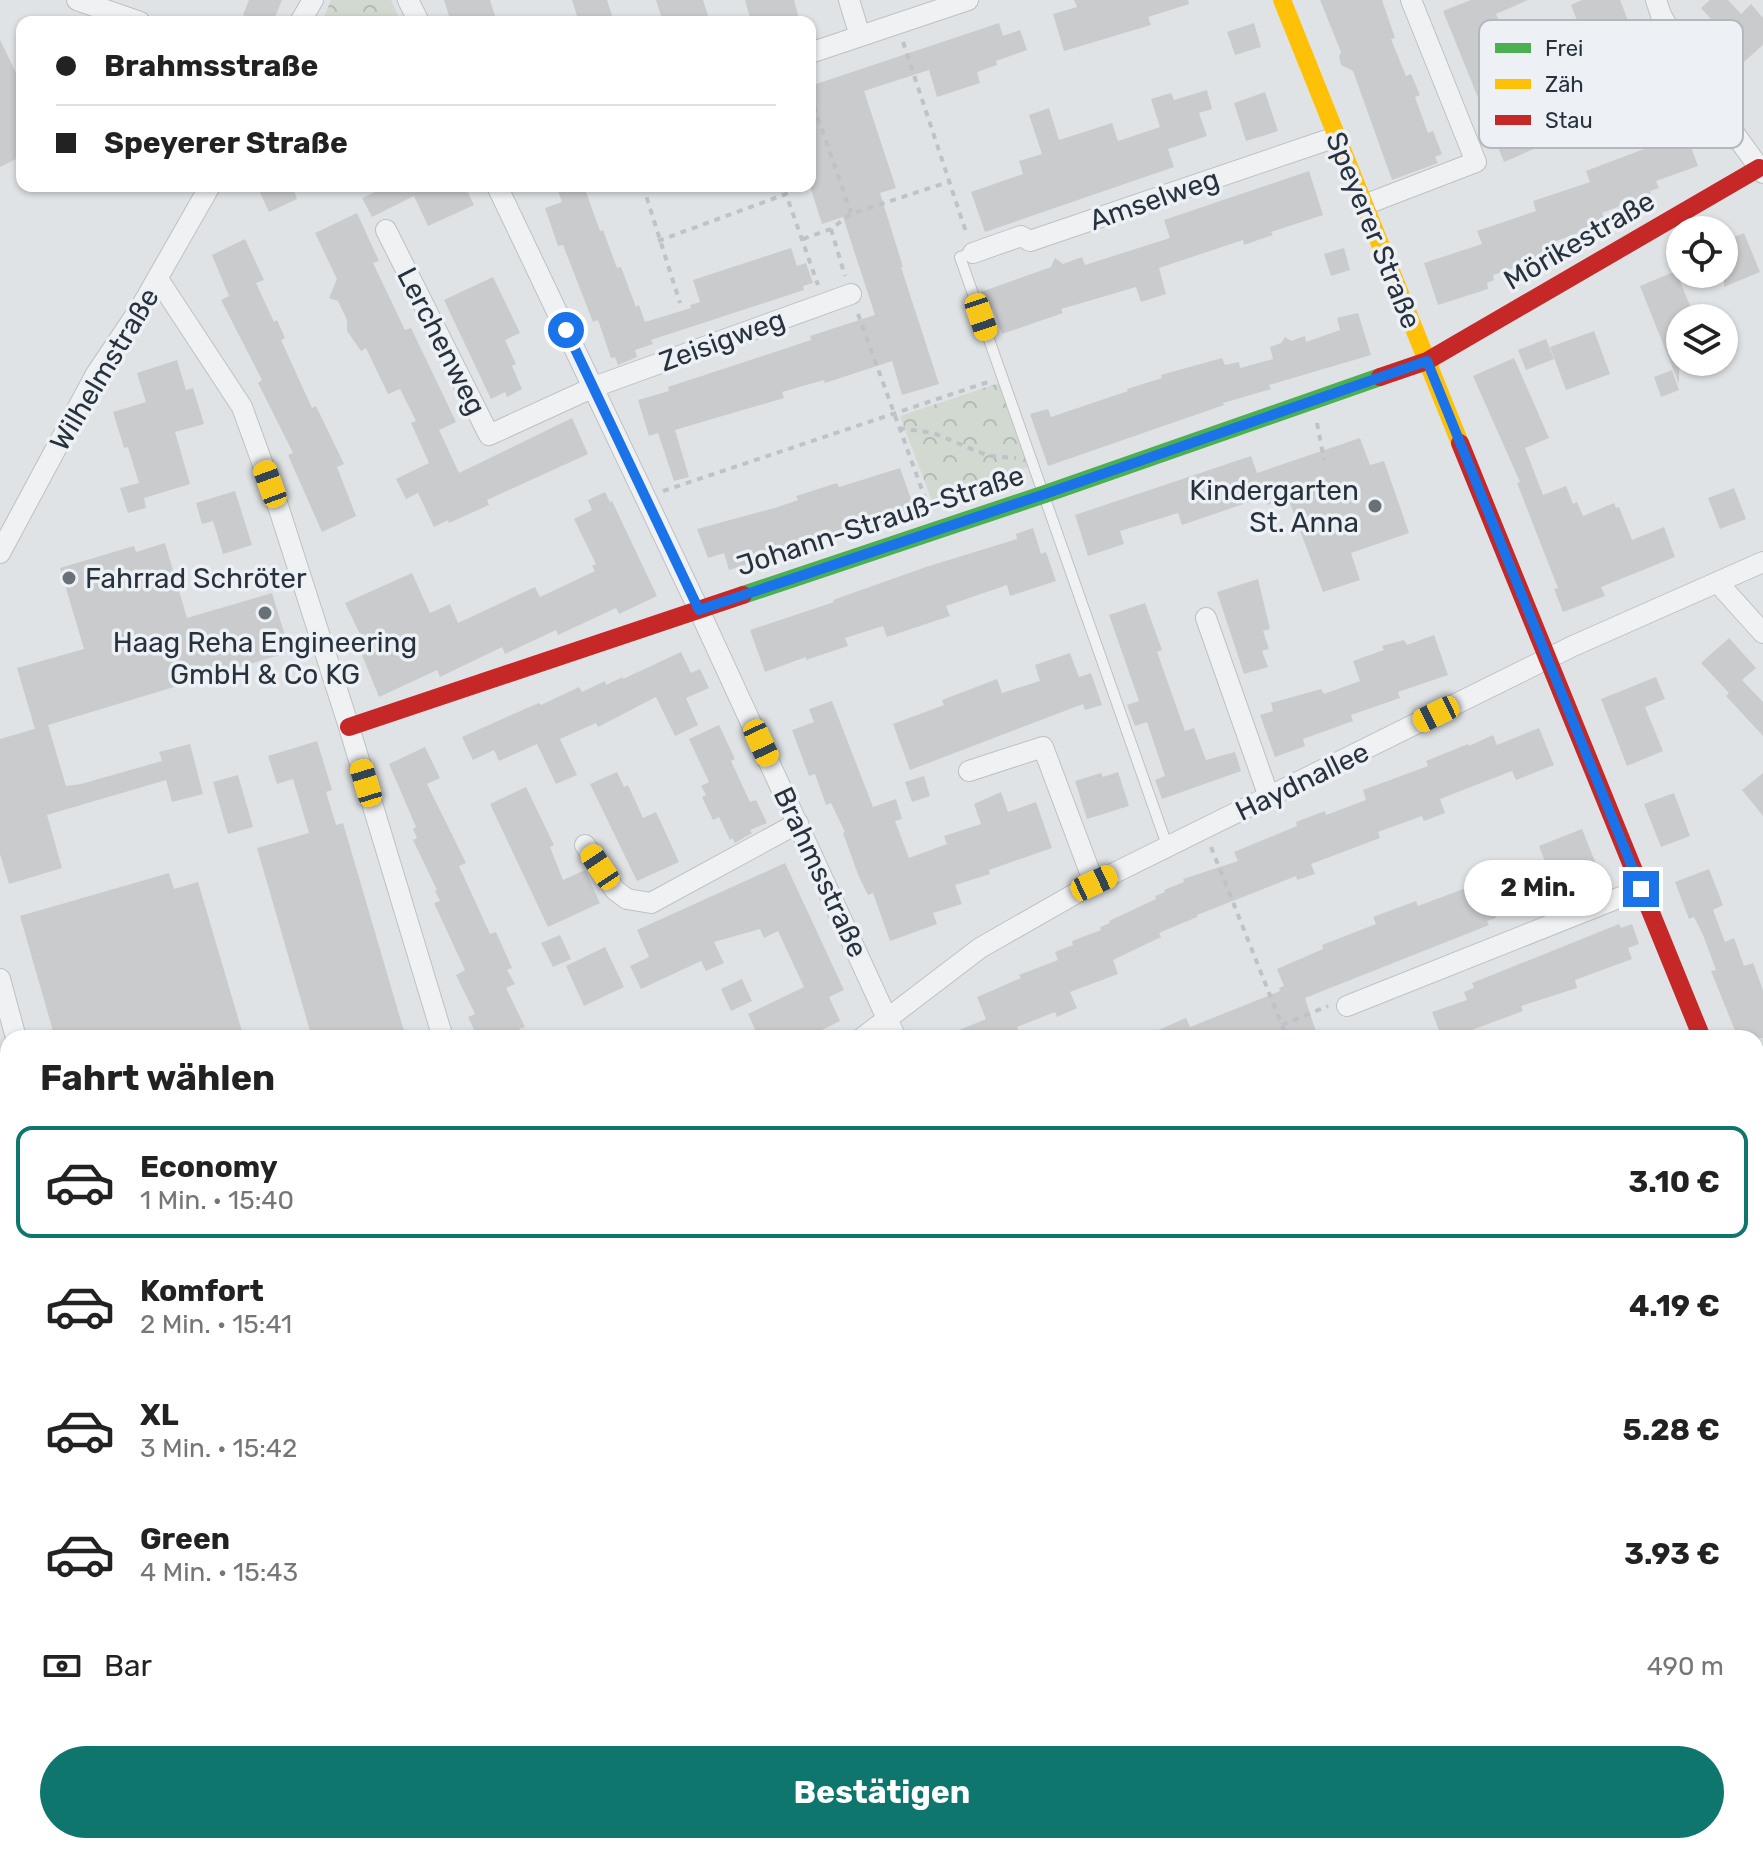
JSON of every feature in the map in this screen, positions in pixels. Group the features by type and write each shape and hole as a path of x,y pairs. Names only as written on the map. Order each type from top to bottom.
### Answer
{"street":[{"path":"77,0 123,16"},
{"path":"849,0 860,36"},
{"path":"816,51 968,0"},
{"name":"Speyerer Straße","path":"1282,0 1699,1030"},
{"path":"1364,205 1476,162 1411,0"},
{"path":"1656,0 1664,20"},
{"name":"Amselweg","path":"973,253 1021,236 1030,241 1336,137"},
{"path":"1743,146 1761,171"},
{"name":"Mörikestraße","path":"1427,361 1761,171"},
{"name":"Wilhelmstraße","path":"0,553 96,374 158,279 207,192"},
{"name":"Brahmsstraße","path":"500,192 646,497 893,1030"},
{"name":"Lerchenweg","path":"386,230 489,435 594,387"},
{"path":"158,279 242,407 279,509 349,727 441,1030"},
{"name":"Zeisigweg","path":"594,387 851,294"},
{"name":"Johann-Strauß-Straße","path":"349,727 1045,494 1427,361"},
{"name":"Haydnallee","path":"872,1030 980,948 1094,883 1547,658 1763,562"},
{"path":"1718,583 1763,633"},
{"path":"1206,618 1269,797"},
{"path":"969,771 1043,747 1094,883"},
{"path":"585,845 615,890 627,899 651,903 798,823"},
{"path":"1347,1006 1641,889"},
{"path":"0,979 14,1030"}],"lane":[{"path":"973,253 960,257 1168,848"}],"path":[{"path":"897,24 973,253"},
{"path":"816,112 851,214"},
{"path":"802,239 831,229 851,214 948,182"},
{"path":"645,192 680,303"},
{"path":"658,241 786,194 824,302"},
{"path":"831,229 851,294 936,530"},
{"path":"646,497 1001,377"},
{"path":"1312,401 1324,460"},
{"path":"899,428 933,433 989,456 1030,457"},
{"path":"1204,829 1284,1030"},
{"path":"1282,1025 1329,1005 1347,1006"}],"green space":[{"path":"331,0 391,0 398,16 324,16"},
{"path":"999,383 1030,466 932,501 900,416"}],"building":[{"path":"249,0 282,0 275,16 243,15"},
{"path":"444,0 490,0 495,16 449,16"},
{"path":"572,0 607,0 612,16 577,16"},
{"path":"656,0 703,0 708,16 661,16"},
{"path":"745,0 794,0 798,16 749,16"},
{"path":"1074,0 1188,0 1189,4 1148,17 1151,25 1064,51 1053,14 1077,7"},
{"path":"1320,0 1382,0 1395,38 1391,39 1406,76 1411,74 1420,95 1415,97 1428,133 1433,131 1442,154 1435,157 1438,163 1392,180 1353,71 1341,65 1341,52"},
{"path":"1471,0 1528,0 1496,14 1498,20 1479,20 1479,100 1443,11"},
{"path":"1582,0 1620,0 1628,20 1577,20 1571,5"},
{"path":"1710,0 1728,0 1741,14 1751,4 1763,18 1763,45 1743,63 1743,20 1712,20 1701,8"},
{"path":"999,23 1003,36 1020,30 1027,50 996,61 997,65 977,72 980,83 937,97 929,70 864,91 896,188 880,193 939,384 902,395 892,361 825,383 824,380 782,392 784,398 675,430 689,477 674,481 658,433 649,436 638,400 875,315 843,217 822,224 812,192 816,192 816,84"},
{"path":"1254,23 1261,47 1235,55 1227,32"},
{"path":"0,40 16,73 16,159 0,167"},
{"path":"1207,90 1212,109 1199,113 1207,136 1168,149 1174,167 985,232 971,192 1023,174 1019,161 1042,154 1029,115 1049,108 1059,140 1112,123 1118,141 1160,127 1151,99 1171,93 1174,100"},
{"path":"1265,92 1278,131 1246,141 1234,103"},
{"path":"1498,148 1536,148 1504,162"},
{"path":"1691,148 1698,166 1656,181 1659,188 1650,191 1651,194 1602,213 1605,221 1597,226 1548,244 1550,250 1542,253 1544,258 1493,275 1494,280 1487,283 1488,289 1438,305 1424,263 1482,244 1477,231 1536,211 1533,201 1590,182 1586,171 1644,149"},
{"path":"1309,171 1323,215 1271,232 1273,235 1244,245 1243,240 1159,268 1166,294 1141,302 1136,287 1061,309 1063,313 1002,334 993,309 987,311 981,292 1051,267 1055,258 1063,264 1082,257 1085,265 1170,238 1164,220"},
{"path":"260,192 294,192 297,199 269,212"},
{"path":"375,192 468,192 474,205 428,226 414,196 372,217 362,198"},
{"path":"558,192 586,192 600,231 603,230 617,268 621,267 645,322 691,308 690,305 700,302 693,280 791,248 797,266 806,263 813,283 803,286 804,290 651,340 653,344 635,350 637,357 618,365 615,357 611,358 598,320 593,322 563,245 558,246 545,208 562,202"},
{"path":"357,213 379,261 373,263 405,330 411,328 456,422 439,430 459,473 572,418 588,454 487,500 489,505 434,527 418,493 406,499 396,479 429,463 411,423 416,421 400,389 388,394 366,348 361,351 347,331 347,320 338,301 329,298 337,279 315,233"},
{"path":"1744,233 1760,272 1738,281 1738,235"},
{"path":"245,239 264,280 256,283 285,338 281,340 312,408 316,406 344,464 337,467 356,516 322,532 288,455 293,453 258,383 262,380 221,300 229,296 212,255"},
{"path":"1344,248 1350,270 1331,276 1324,254"},
{"path":"1666,275 1666,288 1683,288 1689,304 1666,304 1666,351 1640,286"},
{"path":"493,277 520,333 505,340 516,364 512,366 522,389 507,397 505,392 491,399 444,300"},
{"path":"1358,313 1371,355 1269,385 1271,389 1223,403 1048,466 1030,414 1048,409 1051,417 1128,391 1162,378 1161,375 1222,358 1225,365 1239,362 1240,368 1273,359 1270,347 1281,343 1285,337 1291,341 1305,336 1306,342 1340,330 1337,318"},
{"path":"1594,331 1610,374 1566,390 1550,347"},
{"path":"1546,339 1554,359 1526,370 1518,350"},
{"path":"1514,358 1549,438 1525,448 1543,495 1566,486 1573,504 1577,502 1583,516 1614,503 1616,508 1619,507 1632,540 1664,527 1675,557 1601,587 1605,596 1563,612 1554,589 1558,588 1517,483 1520,482 1473,376"},
{"path":"177,360 186,390 193,388 204,424 175,432 190,484 144,498 146,508 128,513 120,488 139,483 113,412 146,402 137,373"},
{"path":"1666,372 1666,376 1674,376 1679,390 1661,397 1654,377"},
{"path":"1360,438 1370,465 1384,461 1409,533 1351,553 1360,580 1323,592 1288,498 1267,505 1264,497 1182,525 1178,513 1120,531 1124,544 1088,556 1075,515 1251,456 1257,473"},
{"path":"900,468 916,513 853,533 852,530 811,542 813,548 771,561 770,557 729,570 724,553 708,558 697,529 778,507 798,500 796,496 837,483 839,487"},
{"path":"1734,488 1746,519 1720,529 1708,498"},
{"path":"235,491 252,545 223,554 213,521 202,524 196,503"},
{"path":"605,492 657,596 619,614 616,608 558,635 556,630 505,654 502,647 440,677 437,670 379,697 360,650 366,647 345,603 412,573 430,613 450,604 458,623 535,587 540,597 595,571 592,566 596,564 574,519 592,510 588,500"},
{"path":"1033,528 1041,554 1046,552 1056,581 1010,596 1007,585 946,606 950,616 887,637 883,626 845,638 848,646 765,672 750,630 926,567 1017,539 1016,534"},
{"path":"165,543 187,618 272,593 290,652 35,729 17,668 84,649 60,568 134,546 136,552"},
{"path":"1258,579 1270,629 1263,631 1269,649 1262,651 1268,667 1244,674 1217,592"},
{"path":"1145,603 1162,650 1157,652 1185,731 1194,728 1206,760 1235,752 1241,771 1162,799 1155,780 1165,776 1147,722 1135,726 1127,705 1139,701 1109,615"},
{"path":"1434,635 1448,675 1398,692 1400,698 1351,715 1353,721 1303,739 1305,746 1275,757 1260,715 1273,711 1271,703 1321,689 1324,694 1360,681 1353,661 1384,650 1382,646 1404,640 1407,645"},
{"path":"1729,638 1756,668 1742,680 1763,702 1763,736 1701,663"},
{"path":"681,652 691,673 700,669 709,688 686,698 698,725 675,736 656,697 598,727 596,723 560,739 577,775 556,784 537,744 499,761 494,750 473,760 462,737 579,687 582,692 605,681 606,685"},
{"path":"1070,653 1079,677 1091,673 1102,705 1085,710 1083,704 910,770 893,724 944,705 942,700 997,679 1002,693 1040,681 1035,665"},
{"path":"1656,677 1665,699 1645,707 1663,751 1627,766 1601,699"},
{"path":"832,701 873,807 896,799 902,819 895,821 909,858 947,844 944,836 981,824 974,804 1001,792 1008,812 1036,802 1052,848 955,885 962,904 933,913 937,924 890,941 873,893 868,895 859,877 845,832 831,803 826,805 815,774 809,776 792,730 814,722 809,709"},
{"path":"48,725 66,786 162,761 159,752 190,744 203,794 172,802 166,780 47,815 62,868 9,884 0,854 0,739"},
{"path":"719,725 750,802 756,800 767,823 750,830 752,833 735,843 732,838 730,840 719,817 713,820 702,797 706,795 701,786 709,782 689,739"},
{"path":"1539,728 1554,765 1516,780 1512,771 1440,799 1445,813 1424,821 1422,816 1378,832 1380,838 1311,864 1315,874 1297,880 1296,876 1159,933 1161,937 1113,960 1118,974 1070,992 1077,1008 1057,1017 1055,1012 1017,1027 1018,1030 959,1030 986,1019 977,997 1021,978 1019,975 1058,960 1055,952 1156,899 1155,896 1164,890 1184,882 1183,879 1238,861 1234,852 1297,826 1296,822 1366,800 1363,790 1428,766 1426,761 1493,735 1497,745"},
{"path":"317,741 332,790 326,792 336,825 343,823 404,1030 310,1030 257,848 309,833 293,779 277,784 268,756"},
{"path":"425,747 440,778 427,784 466,863 459,866 490,934 496,932 512,968 507,970 515,984 506,988 525,1027 520,1030 474,1030 468,1017 475,1014 456,975 465,970 434,903 440,901 437,890 413,840 417,838 413,829 416,827 389,764"},
{"path":"617,772 624,787 628,785 643,818 656,812 679,862 637,881 590,784"},
{"path":"1118,772 1129,806 1087,819 1075,781 1101,773 1103,777"},
{"path":"1763,773 1763,816 1742,790"},
{"path":"238,775 253,827 228,834 213,782"},
{"path":"924,776 930,796 912,802 905,782"},
{"path":"526,787 554,845 550,847 563,880 585,870 600,903 548,927 490,804"},
{"path":"1674,793 1690,836 1661,847 1644,804"},
{"path":"1582,829 1602,879 1558,896 1539,846"},
{"path":"785,863 844,990 829,997 840,1021 822,1030 755,1030 748,1014 804,987 778,931 764,938 760,929 714,942 724,963 706,971 701,961 641,989 630,966 649,957 637,930"},
{"path":"1709,869 1723,905 1713,910 1725,942 1734,938 1744,966 1753,963 1763,990 1763,1030 1735,1030 1711,971 1716,970 1703,935 1694,917 1689,919 1675,882"},
{"path":"169,873 174,889 198,882 242,1030 53,1030 20,916"},
{"path":"1474,885 1480,902 1489,898 1496,918 1487,921 1489,925 1305,998 1315,1030 1158,1030 1186,1018 1190,1027 1280,991 1279,988 1284,986 1277,969 1323,949 1322,945 1376,924 1373,917 1416,901 1418,906"},
{"path":"1619,924 1621,928 1632,924 1639,944 1628,948 1632,959 1575,980 1577,988 1521,1006 1523,1011 1472,1030 1439,1030 1432,1012 1467,1000 1464,992 1474,988 1472,983"},
{"path":"560,935 571,959 553,967 541,943"},
{"path":"605,947 624,987 584,1006 566,966"},
{"path":"742,979 752,1001 731,1011 721,989"}],"traffic: fast":[{"path":"743,595 1380,377"}],"traffic: slow":[{"path":"1282,0 1460,443"}],"traffic: jam":[{"path":"1380,377 1427,361 1759,168"},
{"path":"1460,443 1699,1030"},
{"path":"349,727 743,595"}],"place":[{"name":"Kindergarten St. Anna","path":"1375,506"},
{"name":"Fahrrad Schröter","path":"69,578"},
{"name":"Haag Reha Engineering GmbH & Co KG","path":"265,613"}],"route":[{"path":"566,330 699,610 1427,361 1641,889"}]}
